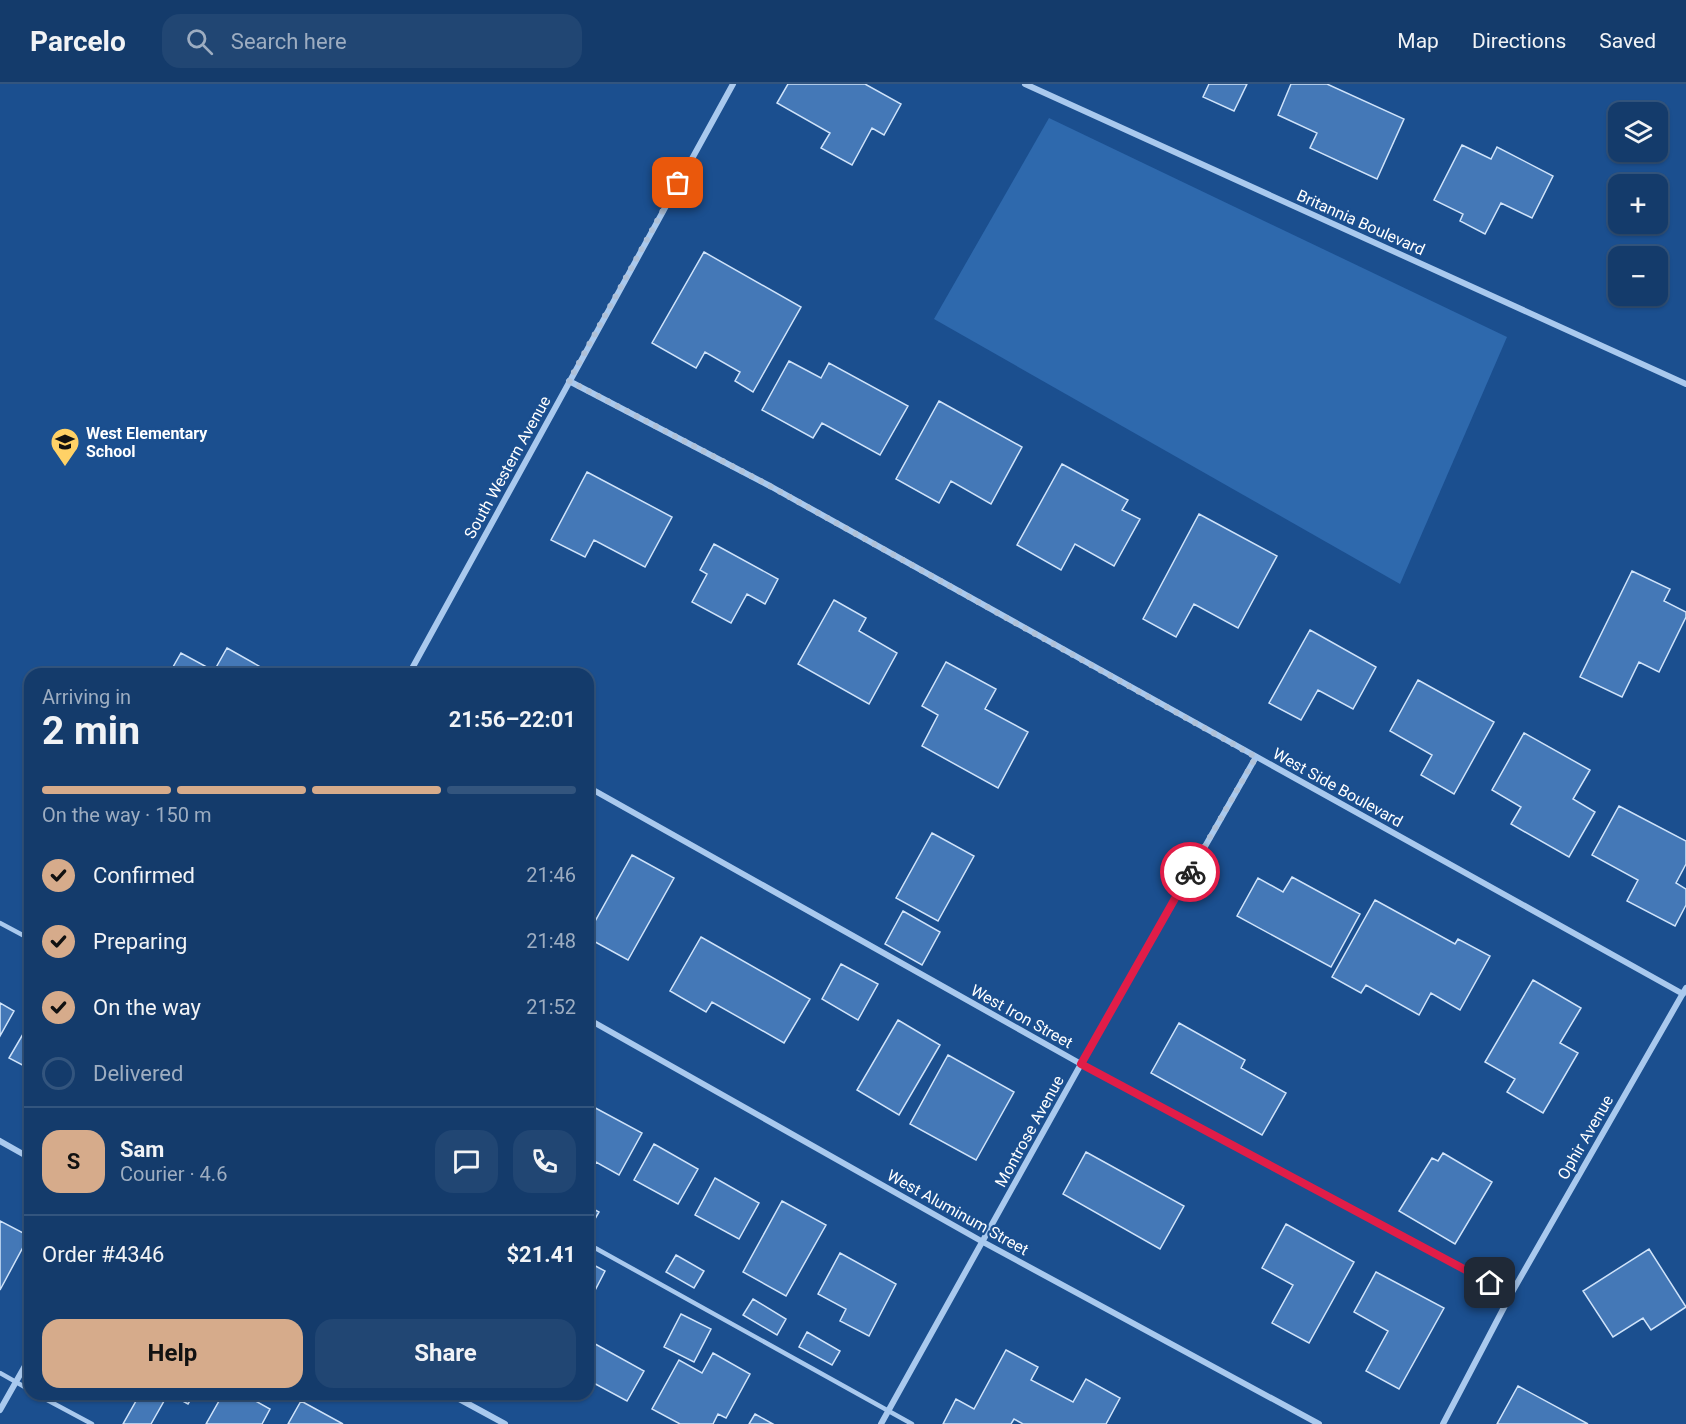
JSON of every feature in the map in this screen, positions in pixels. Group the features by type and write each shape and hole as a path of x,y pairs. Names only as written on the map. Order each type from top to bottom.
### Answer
{"street":[{"name":"South Western Avenue","path":"412,668 733,84"},
{"name":"Britannia Boulevard","path":"1025,84 1686,384"},
{"name":"West Side Boulevard","path":"569,381 770,486 1256,757 1684,991"},
{"name":"Montrose Avenue","path":"881,1424 1081,1064 1256,757"},
{"name":"West Iron Street","path":"594,790 1081,1064 1511,1294"},
{"name":"Ophir Avenue","path":"1443,1424 1511,1294 1684,991"},
{"name":"West Aluminum Street","path":"594,1022 983,1242 1319,1424"},
{"path":"0,1141 24,1155"},
{"path":"0,1410 24,1368"},
{"path":"461,1400 505,1424"}],"lane":[{"path":"0,923 24,936"},
{"path":"594,1247 912,1424"},
{"path":"0,1373 24,1387"},
{"path":"47,1400 92,1424"}],"shaded area":[{"path":"1049,118 1507,337 1400,584 934,319"}],"building":[{"path":"788,84 865,84 901,104 884,135 872,128 852,165 821,148 830,133 777,103"},
{"path":"1209,84 1247,84 1234,111 1203,97"},
{"path":"1291,84 1327,84 1404,119 1377,179 1310,148 1317,133 1278,115"},
{"path":"1462,145 1491,159 1497,147 1553,176 1532,218 1501,203 1485,234 1460,221 1463,214 1434,200"},
{"path":"704,252 801,307 753,392 735,381 740,372 705,352 696,368 652,343"},
{"path":"789,361 821,378 829,363 908,406 880,455 822,423 813,438 762,410"},
{"path":"939,401 1022,447 991,504 951,481 939,503 896,479"},
{"path":"1062,464 1128,500 1122,510 1140,519 1114,566 1075,544 1061,570 1017,545"},
{"path":"587,472 672,517 645,567 594,540 585,557 551,540"},
{"path":"1199,514 1277,556 1238,628 1194,604 1176,637 1143,619"},
{"path":"714,544 778,579 765,604 747,594 731,623 692,602 707,574 700,570"},
{"path":"1632,571 1670,589 1664,601 1686,612 1686,617 1659,672 1639,662 1622,697 1580,677"},
{"path":"834,600 866,618 859,631 897,653 869,704 798,664"},
{"path":"1310,630 1376,667 1353,709 1318,690 1301,720 1269,703"},
{"path":"227,648 262,668 216,668"},
{"path":"181,653 208,668 172,668"},
{"path":"946,662 996,689 985,709 1028,732 998,788 922,746 938,715 922,706"},
{"path":"1418,680 1494,722 1454,794 1421,775 1432,755 1390,731"},
{"path":"1524,733 1590,770 1573,799 1595,812 1569,857 1511,824 1521,807 1492,790"},
{"path":"1619,806 1686,841 1686,864 1676,883 1686,889 1686,905 1675,926 1627,901 1638,880 1592,855"},
{"path":"932,833 974,856 938,921 896,898"},
{"path":"632,855 674,878 628,960 594,941 594,923"},
{"path":"1292,877 1360,914 1331,967 1237,916 1258,878 1283,892"},
{"path":"1375,900 1455,944 1458,939 1490,956 1460,1010 1431,993 1419,1015 1366,985 1361,993 1332,977"},
{"path":"903,911 940,932 922,965 885,944"},
{"path":"701,937 810,999 784,1043 712,1002 706,1012 670,991"},
{"path":"841,964 878,984 858,1020 822,999"},
{"path":"1533,980 1581,1008 1560,1043 1578,1053 1543,1113 1507,1092 1515,1079 1485,1062"},
{"path":"0,1003 14,1011 0,1036"},
{"path":"898,1020 940,1045 899,1115 857,1090"},
{"path":"1179,1023 1245,1060 1241,1068 1286,1093 1262,1135 1151,1073"},
{"path":"24,1032 24,1066 9,1058"},
{"path":"948,1055 1014,1092 976,1160 910,1124"},
{"path":"594,1107 642,1133 619,1175 596,1162 594,1166"},
{"path":"654,1144 698,1169 678,1204 634,1180"},
{"path":"1086,1152 1184,1206 1160,1249 1063,1194"},
{"path":"1443,1153 1492,1182 1455,1244 1399,1211 1432,1158 1438,1161"},
{"path":"715,1178 759,1203 739,1239 695,1215"},
{"path":"782,1201 826,1225 786,1296 743,1272"},
{"path":"594,1209 599,1212 594,1221"},
{"path":"0,1221 24,1233 24,1245 0,1290"},
{"path":"1286,1224 1354,1262 1309,1343 1272,1323 1293,1285 1262,1268"},
{"path":"1649,1249 1686,1307 1651,1330 1643,1318 1613,1337 1583,1291"},
{"path":"840,1253 896,1284 869,1336 840,1321 846,1309 818,1294"},
{"path":"676,1255 704,1271 694,1288 666,1272"},
{"path":"594,1265 605,1271 594,1292"},
{"path":"1376,1272 1444,1308 1399,1389 1366,1371 1388,1331 1354,1312"},
{"path":"753,1299 786,1319 777,1335 743,1315"},
{"path":"681,1314 711,1329 694,1362 664,1347"},
{"path":"807,1332 840,1351 832,1365 799,1347"},
{"path":"594,1343 644,1371 627,1401 594,1383"},
{"path":"1006,1350 1038,1367 1031,1380 1073,1402 1086,1379 1120,1398 1106,1424 1023,1424 1014,1419 1011,1424 943,1424 956,1399 974,1409"},
{"path":"713,1353 750,1374 726,1418 718,1414 713,1424 680,1424 652,1409 679,1360 702,1373"},
{"path":"1518,1386 1588,1424 1497,1424"},
{"path":"137,1400 165,1400 151,1424 123,1424"},
{"path":"220,1400 254,1400 270,1409 262,1424 206,1424"},
{"path":"301,1401 343,1424 288,1424"},
{"path":"755,1414 773,1424 749,1424"}],"way so far":[{"path":"678,183 569,381 770,486 1256,757 1190,872"}],"place":[{"name":"West Elementary School","path":"65,468"}],"route":[{"path":"1190,872 1081,1064 1490,1283"}]}
